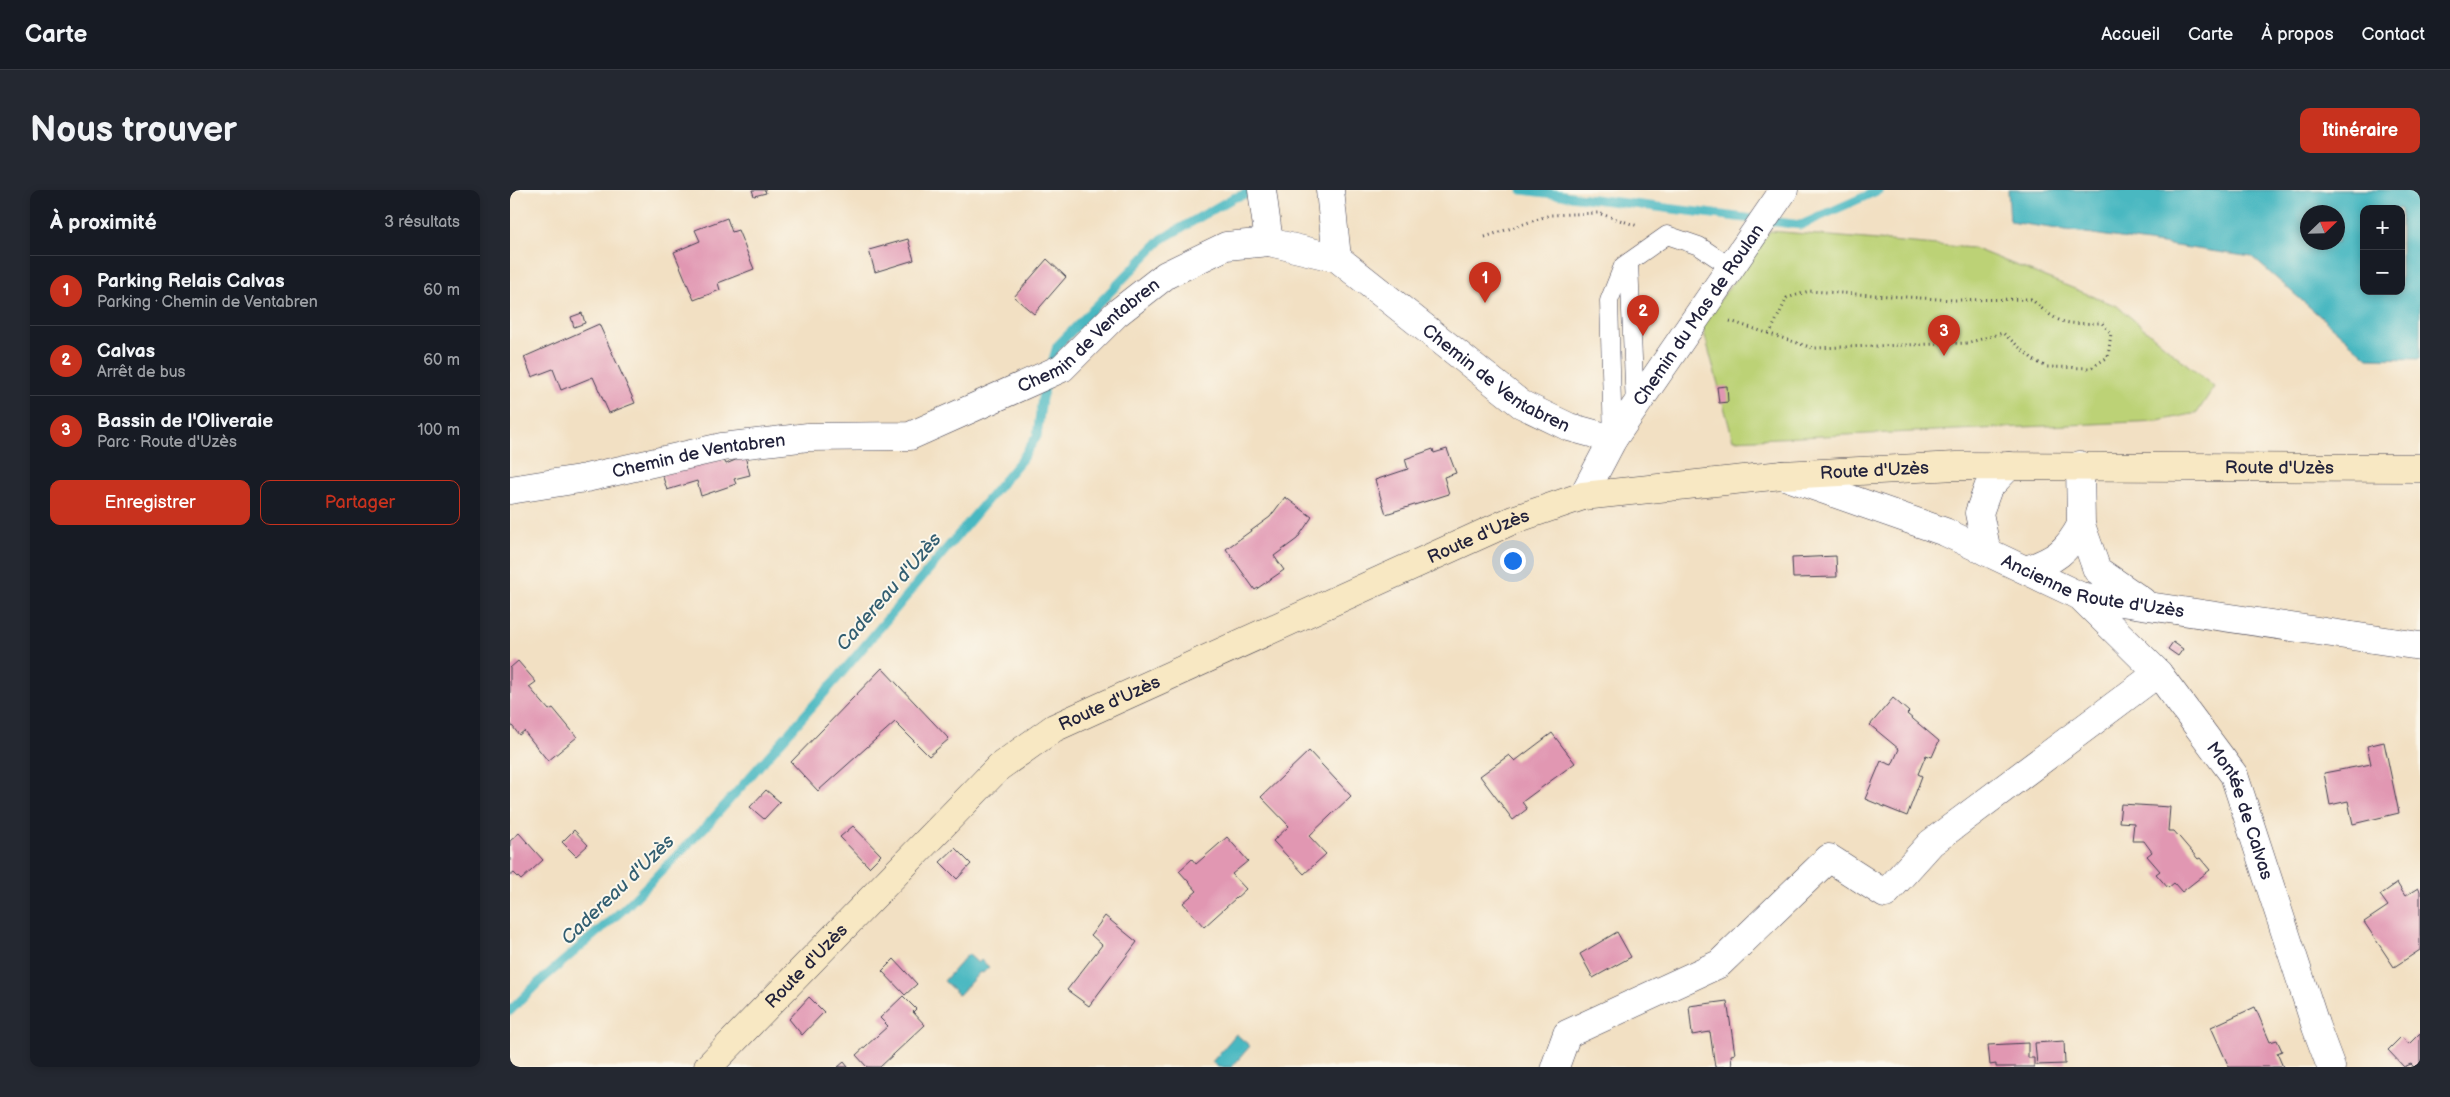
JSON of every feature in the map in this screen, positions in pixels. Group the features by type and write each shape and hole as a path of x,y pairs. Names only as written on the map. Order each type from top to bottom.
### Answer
{"main road":[{"name":"Route d'Uzès","path":"708,1067 999,767 1054,728 1504,524 1583,496 1782,475 1956,466 2080,465 2420,468"}],"street":[{"path":"1330,190 1337,258"},
{"path":"1262,195 1269,242"},
{"name":"Chemin du Mas de Roulan","path":"1583,496 1612,439 1758,231 1779,197"},
{"name":"Chemin de Ventabren","path":"510,490 586,478 722,447 808,437 910,436 1062,368 1116,314 1166,275 1226,246 1269,242 1337,258 1521,404 1569,427 1612,439"},
{"path":"2080,465 2081,525 2097,570 2147,605"},
{"path":"1988,552 1979,513 1988,488 2009,466"},
{"name":"Ancienne Route d'Uzès","path":"1782,475 1944,532 2080,596 2420,646"},
{"path":"2026,570 2052,561 2072,543 2081,525"},
{"name":"Montée de Calvas","path":"2080,596 2158,673 2234,775 2316,1027 2331,1067"},
{"path":"1554,1067 1567,1034 1720,964 1829,858 1885,894 1931,843 2158,673"}],"lane":[{"path":"1612,439 1609,301 1623,266 1667,235 1699,246 1732,268"},
{"path":"1629,262 1634,407"}],"path":[{"path":"1485,237 1550,215 1598,213 1667,235"},
{"path":"1700,313 1770,333 1813,348 1967,342 2003,333 2035,361 2047,367 2091,368 2108,357 2111,334 2102,323 2066,324 2048,314 2031,299 1954,300 1809,290 1787,298 1770,333"}],"green space":[{"path":"1770,231 1973,248 2117,306 2214,387 2197,413 2158,421 1733,440 1702,325"}],"water":[{"path":"2008,190 2420,190 2420,359 2368,358 2252,257 2010,222"},
{"path":"968,954 978,963 981,960 989,967 983,973 980,972 959,995 944,981"},
{"path":"1236,1034 1250,1046 1232,1067 1218,1067 1212,1062"}],"building":[{"path":"752,190 765,190 766,193 754,196"},
{"path":"727,218 732,232 738,230 754,269 718,283 720,290 694,300 674,252 700,241 695,230"},
{"path":"908,239 914,260 875,272 869,250"},
{"path":"1047,259 1066,277 1034,314 1014,297"},
{"path":"582,313 585,323 574,327 571,317"},
{"path":"599,324 635,403 609,413 593,377 561,390 553,369 532,377 524,357"},
{"path":"1727,386 1728,402 1719,403 1717,387"},
{"path":"1433,449 1434,453 1447,449 1456,473 1444,477 1449,494 1386,514 1375,480 1408,469 1405,459"},
{"path":"745,456 750,475 734,479 736,484 701,496 697,481 667,490 662,474 723,458 726,464"},
{"path":"1285,497 1312,517 1297,539 1274,556 1284,570 1255,590 1226,549 1270,517"},
{"path":"1836,556 1837,577 1793,578 1792,558"},
{"path":"2173,642 2183,649 2178,656 2168,649"},
{"path":"518,661 536,682 529,687 549,710 553,708 577,737 548,761 524,731 519,735 510,723 510,668"},
{"path":"882,668 949,739 929,756 895,722 818,791 791,762"},
{"path":"1893,698 1909,712 1907,714 1939,741 1932,757 1926,755 1918,774 1922,776 1907,816 1865,799 1881,761 1892,765 1899,749 1870,725"},
{"path":"1552,733 1575,763 1522,802 1527,809 1513,820 1480,776 1509,755 1515,761"},
{"path":"2384,742 2399,813 2353,824 2348,801 2330,805 2324,773 2371,764 2367,746"},
{"path":"1309,751 1351,796 1309,836 1326,854 1304,874 1273,841 1289,826 1261,797"},
{"path":"766,790 780,802 764,819 750,807"},
{"path":"2121,804 2170,807 2168,831 2174,831 2210,870 2182,892 2174,883 2168,888 2156,874 2160,871 2147,856 2152,852 2144,841 2132,841 2134,823 2119,822"},
{"path":"853,826 881,855 869,867 840,837"},
{"path":"574,830 588,845 576,856 562,842"},
{"path":"519,833 543,860 521,880 514,873 510,876 510,841"},
{"path":"1227,837 1248,861 1232,874 1246,889 1204,927 1183,903 1197,891 1179,871 1192,859 1196,864"},
{"path":"955,848 971,864 957,879 940,862"},
{"path":"2397,883 2405,896 2418,888 2420,891 2420,950 2394,967 2364,922 2388,906 2380,895"},
{"path":"1105,916 1137,942 1089,1006 1067,990 1102,945 1091,935"},
{"path":"1617,932 1631,957 1593,978 1580,954"},
{"path":"894,959 917,984 905,995 882,971"},
{"path":"903,996 916,1009 913,1012 925,1025 880,1067 867,1067 856,1055 888,1026 880,1018"},
{"path":"809,997 824,1012 802,1035 789,1019"},
{"path":"1727,1001 1735,1054 1731,1055 1732,1067 1715,1067 1710,1032 1692,1035 1689,1006"},
{"path":"2255,1007 2270,1042 2277,1040 2282,1051 2277,1053 2283,1067 2229,1067 2211,1027"},
{"path":"2420,1033 2420,1067 2414,1067 2411,1064 2404,1067 2388,1050 2401,1037 2409,1044"},
{"path":"2064,1041 2065,1064 2037,1065 2035,1043"},
{"path":"2028,1043 2028,1058 2034,1058 2034,1067 1996,1067 1996,1064 1990,1065 1988,1045"},
{"path":"844,1062 848,1067 838,1067"}],"waterway":[{"name":"Cadereau d'Uzès","path":"1051,366 1057,346 1162,239 1233,198 1259,190"},
{"name":"Cadereau d'Uzès","path":"1522,190 1801,225 1879,190"},
{"name":"Cadereau d'Uzès","path":"510,1011 538,983 624,909 709,823 835,681 1022,459 1037,436 1042,398 1047,381"}],"place":[{"name":"Parking Relais Calvas","path":"1485,303"},
{"name":"Calvas","path":"1643,336"},
{"name":"Bassin de l'Oliveraie","path":"1944,356"}]}
